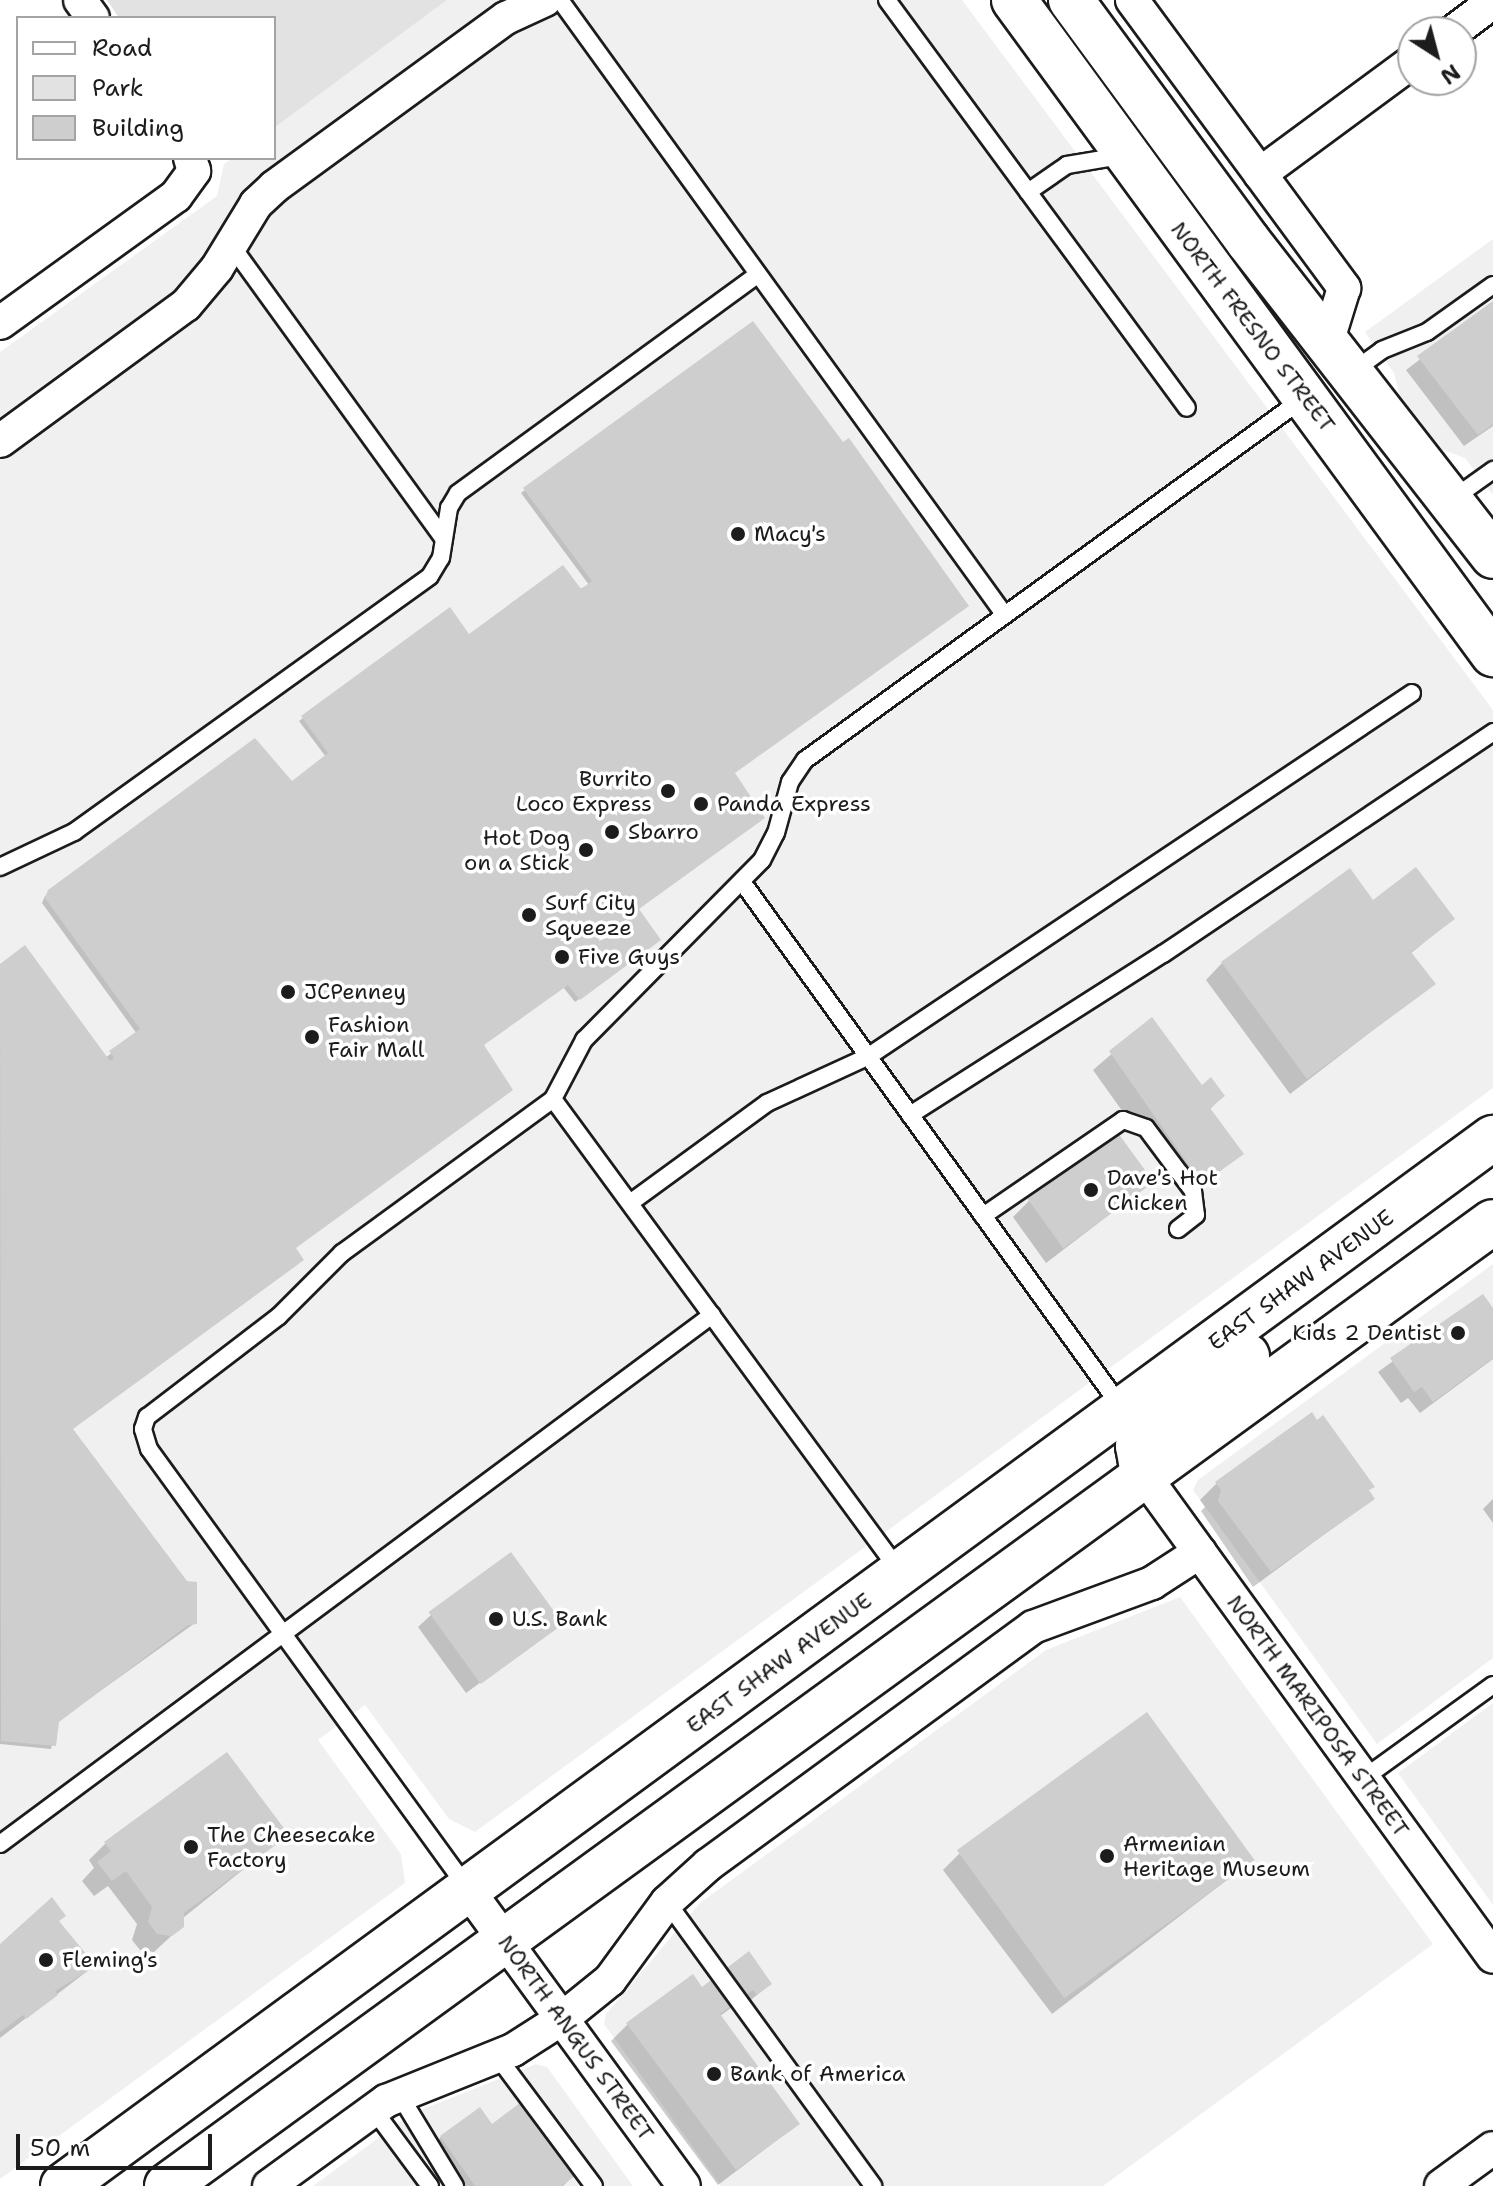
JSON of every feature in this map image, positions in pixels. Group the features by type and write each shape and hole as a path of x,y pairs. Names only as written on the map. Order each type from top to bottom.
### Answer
{"main road":[{"name":"NORTH FRESNO STREET","path":"1014,0 1493,654"},
{"path":"1071,0 1339,358 1493,556"},
{"path":"1306,397 1344,410 1423,501 1450,501"},
{"name":"EAST SHAW AVENUE","path":"63,2186 1493,1138"},
{"path":"167,2186 919,1636 1493,1222"},
{"path":"1143,1474 1138,1446 1146,1433 1246,1357 1312,1272"},
{"path":"919,1636 1006,1535 1107,1461 1124,1434 1124,1411"}],"street":[{"path":"0,441 186,305 231,245 256,204 294,171 506,18 545,0"},
{"path":"1132,0 1344,288 1339,358"},
{"path":"1474,16 1493,2"},
{"path":"1260,174 1397,73"},
{"path":"0,323 176,196 192,164"},
{"name":"NORTH MARIPOSA STREET","path":"1143,1474 1493,1957"},
{"path":"269,2186 386,2102 497,2056 563,2018 610,1980 667,1902 708,1865 1033,1627 1152,1583 1200,1552"},
{"name":"NORTH ANGUS STREET","path":"468,1890 684,2186"},
{"path":"1441,2186 1493,2148"}],"lane":[{"path":"560,0 1004,614"},
{"path":"887,0 1187,408"},
{"path":"1028,192 1067,165 1126,155"},
{"path":"231,245 443,538"},
{"path":"0,867 74,832 430,576 441,558 443,538 458,493 758,274"},
{"path":"1339,358 1382,350 1427,332 1493,285"},
{"path":"468,1890 149,1449 143,1429 147,1417 279,1316 342,1253 553,1099 584,1040 743,883 770,847 790,782 805,760 1306,397"},
{"path":"1450,501 1493,470"},
{"path":"630,1203 767,1103 869,1056 1412,693"},
{"path":"910,1115 1163,954 1493,732"},
{"path":"743,883 1124,1411"},
{"path":"553,1099 902,1574"},
{"path":"983,1216 1123,1120 1146,1128 1193,1191 1196,1215 1178,1229"},
{"path":"0,1844 281,1632 712,1315"},
{"path":"1364,1778 1493,1685"},
{"path":"667,1902 873,2186"},
{"path":"497,2056 594,2186"},
{"path":"386,2102 430,2186"},
{"path":"386,2102 455,2186"}],"shaded area":[{"path":"447,0 962,0 1493,710 1493,1088 475,1832 449,1819 365,1705 318,1740 401,1854 405,1883 0,2179 0,352 217,196 224,164 230,160 276,160 276,127"},
{"path":"1493,239 1493,495 1465,458 1438,448 1400,396 1394,373 1365,332"},
{"path":"1493,1264 1493,1658 1377,1744 1193,1490 1198,1480"},
{"path":"1180,1597 1433,1944 1103,2186 721,2186 604,2024 606,2014 700,1903 1046,1650"},
{"path":"1493,1703 1493,1905 1398,1773"},
{"path":"536,2064 547,2067 633,2186 313,2186 411,2114"}],"green space":[{"path":"107,0 447,0 276,127 276,16 118,16"}],"building":[{"path":"1493,301 1493,424 1478,435 1417,356"},
{"name":"Fashion Fair Mall","path":"753,321 843,442 849,438 969,606 735,773 765,818 639,909 661,940 580,1000 568,985 484,1045 513,1090 296,1248 304,1260 73,1429 187,1581 197,1582 197,1624 188,1625 59,1722 56,1746 1,1741 0,964 25,945 110,1061 114,1058 109,1051 140,1029 45,898 48,890 255,738 292,781 328,753 301,716 450,607 469,634 563,565 581,589 592,581 523,488"},
{"path":"1416,867 1455,919 1411,952 1436,984 1307,1079 1221,962 1350,868 1373,900"},
{"path":"1152,1017 1202,1085 1211,1077 1225,1096 1210,1108 1244,1154 1202,1184 1109,1051"},
{"name":"Dave's Hot Chicken","path":"1118,1133 1154,1182 1063,1248 1027,1199"},
{"name":"Kids 2 Dentist","path":"1483,1294 1493,1308 1493,1358 1433,1402 1422,1387 1414,1392 1390,1358"},
{"path":"1312,1412 1317,1420 1323,1415 1375,1487 1369,1490 1375,1499 1271,1572 1218,1501 1221,1490 1215,1482"},
{"name":"U.S. Bank","path":"511,1552 563,1624 481,1684 428,1612"},
{"name":"Armenian Heritage Museum","path":"1147,1712 1255,1860 1064,1998 957,1850"},
{"name":"The Cheesecake Factory","path":"227,1752 289,1835 184,1913 184,1927 172,1936 157,1934 148,1922 152,1907 126,1871 112,1881 97,1862 111,1851 104,1842"},
{"name":"Fleming's","path":"52,1897 66,1916 59,1921 96,1966 55,1991 58,1995 26,2019 23,2015 0,2032 0,1944"},
{"name":"Bank of America","path":"749,1951 772,1984 757,1995 753,1990 720,2014 800,2124 736,2170 626,2023 693,1974 702,1987"},
{"path":"525,2099 578,2174 561,2186 475,2186 440,2136 480,2107 492,2124"}],"place":[{"name":"Macy's","path":"738,534"},
{"name":"Burrito Loco Express","path":"668,791"},
{"name":"Panda Express","path":"701,804"},
{"name":"Sbarro","path":"612,832"},
{"name":"Hot Dog on a Stick","path":"586,850"},
{"name":"Surf City Squeeze","path":"529,915"},
{"name":"Five Guys","path":"562,957"},
{"name":"JCPenney","path":"288,992"},
{"name":"Fashion Fair Mall","path":"312,1037"},
{"name":"Dave's Hot Chicken","path":"1091,1190"},
{"name":"Kids 2 Dentist","path":"1458,1333"},
{"name":"U.S. Bank","path":"496,1619"},
{"name":"The Cheesecake Factory","path":"191,1847"},
{"name":"Armenian Heritage Museum","path":"1107,1856"},
{"name":"Fleming's","path":"46,1960"},
{"name":"Bank of America","path":"714,2074"}]}
